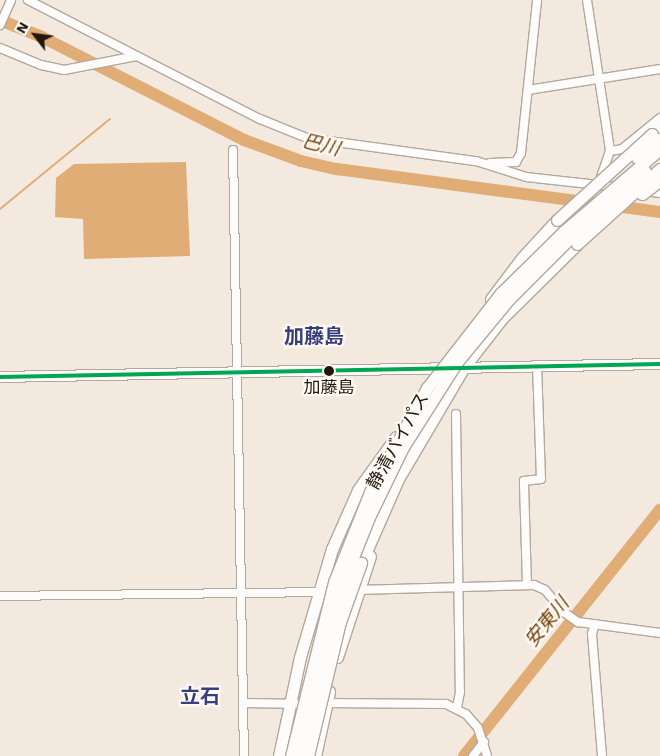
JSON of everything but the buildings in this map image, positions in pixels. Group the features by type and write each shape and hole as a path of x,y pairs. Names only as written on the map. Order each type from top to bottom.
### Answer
{"highway":[{"path":"281,756 316,615 365,492 393,441 438,368 522,258 560,220 657,134"},
{"name":"静清バイパス","path":"291,756 323,616 336,574 370,492 427,388 501,293 564,231 660,149"},
{"name":"静清バイパス","path":"300,756 342,585 373,508 408,439 457,362 509,299 581,227 660,159"},
{"path":"308,756 340,622 361,563 409,458 464,367 502,318 577,244 660,169"},
{"path":"577,244 659,185"},
{"path":"281,756 289,704 317,592 348,510 375,464 393,441"},
{"path":"315,756 326,703 357,590 409,458"}],"main road":[{"path":"0,377 660,364"}],"street":[{"path":"0,25 12,0"},
{"path":"28,0 260,119 307,138 476,162 510,164 518,160 528,90 537,0"},
{"path":"587,0 610,151 605,170 596,185"},
{"path":"0,48 41,65 74,69 138,56"},
{"path":"528,90 660,69"},
{"path":"610,151 622,149 660,118"},
{"path":"233,150 244,756"},
{"path":"476,162 526,177 596,185 659,185"},
{"path":"527,585 524,481 541,479 537,366"},
{"path":"456,414 457,588 460,692 457,708"},
{"path":"357,590 527,585 545,590 565,613 578,622 660,633"},
{"path":"0,596 317,592"},
{"path":"595,624 592,634 602,756"},
{"path":"243,703 430,702 457,708 478,728 487,756"},
{"path":"473,756 484,742"}],"shaded area":[{"path":"186,162 190,256 84,259 83,219 55,217 56,178 74,164"}],"waterway":[{"name":"巴川","path":"0,20 42,37 244,140 301,161 337,169 660,212"},
{"path":"0,209 110,119"},
{"name":"安東川","path":"464,756 660,510"}],"transit line":[{"path":"0,377 660,364"}],"place":[{"name":"加藤島","path":"329,371"}],"district":[{"name":"加藤島","path":"314,336"},
{"name":"立石","path":"200,696"}]}
